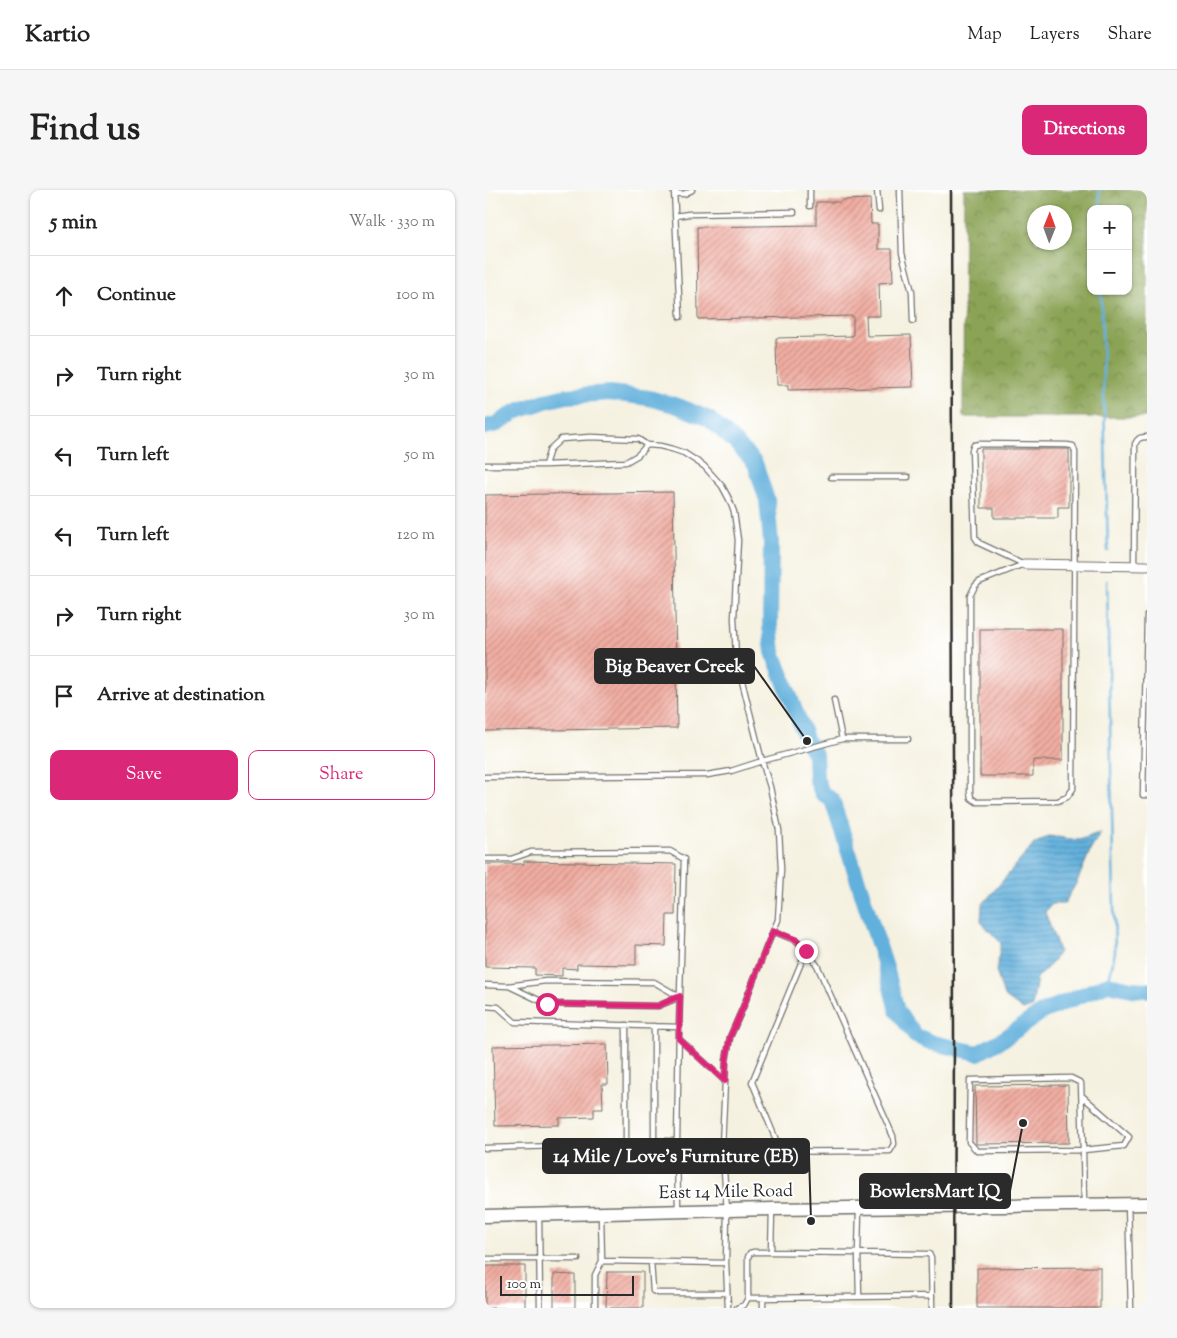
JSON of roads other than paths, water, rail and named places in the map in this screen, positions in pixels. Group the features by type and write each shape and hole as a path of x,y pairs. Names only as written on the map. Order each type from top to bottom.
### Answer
{"main road":[{"name":"East 14 Mile Road","path":"485,1216 772,1209 1147,1204"}],"street":[{"path":"1024,564 1147,566"}],"lane":[{"path":"680,317 674,191 684,194 692,190"},
{"path":"810,190 810,206"},
{"path":"877,190 879,210"},
{"path":"900,190 902,253 912,292 913,321"},
{"path":"675,216 689,214 794,212"},
{"path":"545,465 550,448 561,439 591,437 638,439 647,445 660,446 684,453 704,466 722,486 734,512 738,540 733,618 734,645 762,761 771,787 779,830 781,868 778,920 730,1037 726,1061 722,1152 727,1210 726,1263 728,1308"},
{"path":"1134,566 1135,444 1141,437 1147,437"},
{"path":"1067,444 1073,446 1075,452 1073,788 1067,797 1058,801 977,802 971,798 970,792 970,596 979,582 1024,564 979,543 975,537 971,450 974,445 1067,444"},
{"path":"485,465 626,462 638,455 647,445"},
{"path":"831,477 908,477"},
{"path":"1147,615 1146,753 1143,795 1147,796"},
{"path":"834,700 842,739"},
{"path":"485,777 707,775 731,771 842,739 908,739"},
{"path":"485,860 511,859 531,852 670,851 684,859 677,1140 678,1212"},
{"path":"722,1152 890,1151 894,1144 893,1136 817,965 797,940 773,931"},
{"path":"781,1152 752,1082 806,951"},
{"path":"485,985 508,986 546,982 654,982 680,996"},
{"path":"508,986 547,1004 658,1006 680,996"},
{"path":"485,1006 498,1008 515,1022 679,1027"},
{"path":"626,1025 626,1144"},
{"path":"654,1026 654,1141"},
{"path":"679,1039 725,1081"},
{"path":"1081,1096 1129,1138 1124,1146 1083,1150 977,1151 969,1142 970,1080 1071,1078 1081,1083 1081,1096 1083,1150 1084,1205"},
{"path":"485,1148 643,1144 654,1141 677,1140"},
{"path":"1128,1204 1131,1308"},
{"path":"859,1208 859,1297"},
{"path":"771,1252 772,1209"},
{"path":"595,1308 595,1275 602,1261 601,1214"},
{"path":"539,1215 540,1308"},
{"path":"737,1308 744,1305 748,1298 748,1257 750,1253 754,1252 929,1254 931,1257 932,1308"},
{"path":"485,1259 578,1258"},
{"path":"602,1261 726,1263"},
{"path":"651,1262 653,1290 658,1292 727,1293"},
{"path":"748,1298 932,1296"},
{"path":"763,1298 763,1308"}],"water":[{"path":"1101,832 1090,851 1077,882 1064,904 1052,904 1045,912 1059,951 1053,962 1037,978 1032,1007 1023,1010 1004,996 996,971 1001,943 981,922 982,905 1034,844 1049,836 1079,840"}],"waterway":[{"path":"1099,190 1100,205"},
{"path":"1101,295 1108,551"},
{"path":"485,427 497,424 515,412 545,401 567,396 610,393 649,398 678,406 709,419 755,463 767,500 771,542 770,626 773,652 807,741 815,754 816,778 822,793 832,800 887,971 897,1011 916,1036 933,1043 978,1053 1005,1038 1042,1012 1108,984 1147,990"},
{"path":"1107,581 1115,952 1108,984"}],"railway":[{"path":"951,190 953,1308"}],"place":[{"name":"Big Beaver Creek","path":"807,741"},
{"name":"BowlersMart IQ","path":"1023,1123"},
{"name":"14 Mile / Love's Furniture (EB)","path":"811,1221"}]}
